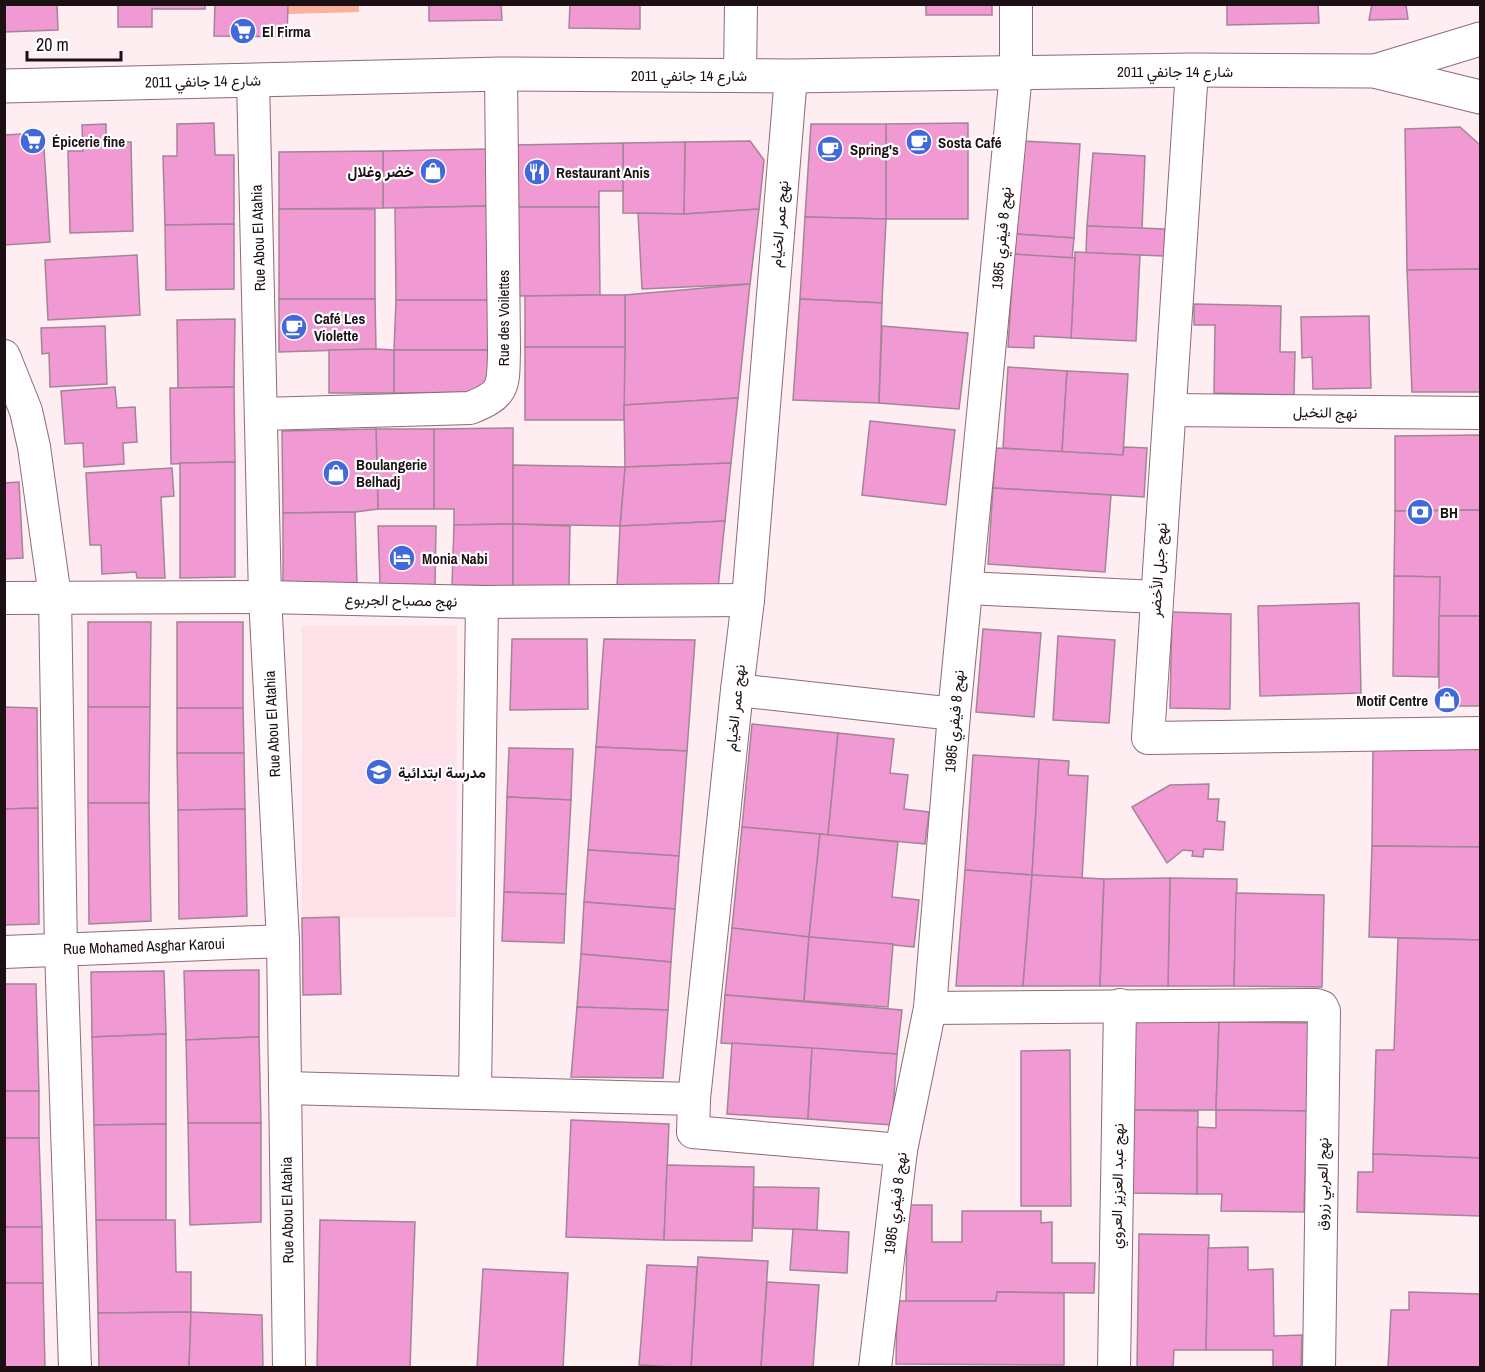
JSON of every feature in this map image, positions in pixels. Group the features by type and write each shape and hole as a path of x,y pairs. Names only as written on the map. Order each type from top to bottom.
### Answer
{"street":[{"path":"740,75 741,4"},
{"name":"نهج 8 فيفري 1985","path":"875,1368 901,1150 930,1008 954,714 1016,73 1016,4"},
{"path":"1374,71 1480,39"},
{"name":"شارع 14 جانفي 2011","path":"4,86 501,74 791,76 1191,70 1374,71"},
{"name":"نهج جبل الأخضر","path":"1191,70 1148,738 1480,733"},
{"path":"1374,71 1480,97"},
{"name":"Rue des Voilettes","path":"262,414 470,408 496,396 501,386 504,350 501,74"},
{"name":"نهج عمر الخيام","path":"791,76 748,600 694,1100 693,1132 901,1150"},
{"name":"Rue Abou El Atahia","path":"254,80 265,597 283,941 289,1368"},
{"path":"4,356 26,411 34,447 55,597 61,949 75,1368"},
{"name":"نهج النخيل","path":"1170,410 1480,413"},
{"path":"967,588 1156,597"},
{"name":"نهج مصباح الجربوع","path":"4,598 265,597 482,602 748,600"},
{"path":"475,1093 482,602"},
{"path":"737,690 954,714"},
{"name":"Rue Mohamed Asghar Karoui","path":"4,952 283,941"},
{"path":"930,1008 1120,1005"},
{"name":"نهج العربي زروق","path":"1120,1005 1316,1005 1324,1011 1319,1368"},
{"name":"نهج عبد العزيز العروي","path":"1114,1368 1120,1005"},
{"path":"285,1088 694,1100"}],"shaded area":[{"path":"288,5 359,5 359,12 288,14"},
{"name":"مدرسة ابتدائية","path":"302,626 457,626 456,917 302,918"}],"building":[{"path":"4,4 57,4 58,30 4,32"},
{"path":"118,4 205,4 205,9 152,9 152,27 118,27"},
{"path":"215,4 288,4 287,37 214,36"},
{"path":"429,4 501,4 502,20 429,21"},
{"path":"570,4 640,4 640,29 569,28"},
{"path":"926,4 992,4 992,15 926,15"},
{"path":"1227,4 1318,4 1319,23 1227,25"},
{"path":"1372,4 1415,4 1406,5 1408,19 1369,20"},
{"path":"214,123 215,155 234,155 234,224 165,225 163,156 177,156 177,124"},
{"path":"968,123 968,219 886,219 886,124"},
{"path":"106,124 106,142 131,142 133,231 70,233 68,151 83,151 82,125"},
{"path":"811,124 886,124 886,219 805,217"},
{"path":"1460,127 1480,145 1480,269 1407,270 1405,129"},
{"path":"43,133 50,242 4,245 4,135"},
{"path":"750,141 764,160 759,209 684,214 685,142"},
{"path":"1022,141 1080,144 1074,238 1015,234"},
{"path":"685,142 684,214 623,213 623,143"},
{"path":"623,143 623,191 599,191 599,207 515,207 514,145"},
{"path":"489,149 489,206 383,208 383,151"},
{"path":"383,151 383,208 279,209 279,152"},
{"path":"1093,153 1145,156 1142,229 1087,226"},
{"path":"489,206 490,300 396,300 395,208"},
{"path":"515,207 599,207 600,295 516,296"},
{"path":"279,209 375,209 375,299 279,299"},
{"path":"759,209 750,284 642,289 638,213 684,214"},
{"path":"805,217 886,219 882,303 800,299"},
{"path":"234,224 234,289 166,290 165,225"},
{"path":"1087,226 1165,229 1164,256 1086,253"},
{"path":"1015,234 1074,238 1072,259 1014,254"},
{"path":"1075,252 1140,255 1136,341 1071,338"},
{"path":"1014,254 1075,258 1071,338 1034,336 1034,348 1008,347"},
{"path":"137,255 140,315 48,320 45,260"},
{"path":"1480,269 1480,392 1412,392 1407,270"},
{"path":"750,284 738,398 624,405 625,295"},
{"path":"625,295 625,347 525,347 525,296"},
{"path":"279,299 375,299 376,349 279,352"},
{"path":"800,299 882,303 879,403 793,400"},
{"path":"396,300 490,300 491,350 394,350"},
{"path":"1194,304 1281,306 1280,352 1295,352 1294,395 1214,393 1215,325 1194,325"},
{"path":"1369,316 1371,388 1313,389 1312,357 1302,358 1301,317"},
{"path":"235,319 234,387 178,388 177,320"},
{"path":"105,326 107,384 50,387 49,353 42,354 41,328"},
{"path":"882,326 968,333 959,409 879,403"},
{"path":"525,347 625,347 624,420 525,420"},
{"path":"329,350 394,350 394,393 329,393"},
{"path":"394,350 491,350 491,392 394,393"},
{"path":"1008,367 1067,371 1062,452 1003,448"},
{"path":"1067,371 1128,374 1123,455 1062,452"},
{"path":"115,387 117,408 135,407 137,442 123,443 124,464 84,467 83,443 65,444 61,391"},
{"path":"234,387 235,462 171,464 170,388"},
{"path":"738,398 731,463 625,467 624,405"},
{"path":"870,421 955,430 946,505 862,495"},
{"path":"513,428 513,524 454,525 454,509 434,509 434,429"},
{"path":"376,429 434,429 434,509 378,509"},
{"path":"376,429 378,509 355,512 283,513 282,431"},
{"path":"1480,435 1480,510 1395,511 1395,436"},
{"path":"1124,447 1147,448 1144,497 993,488 996,448 1123,455"},
{"path":"235,462 235,577 180,578 180,463"},
{"path":"731,463 725,521 620,526 625,467"},
{"path":"513,465 625,467 620,526 513,524"},
{"path":"172,468 174,496 161,497 165,578 137,578 136,572 102,574 101,545 90,545 86,473"},
{"path":"19,482 23,558 4,559 4,483"},
{"path":"993,488 1111,495 1105,572 988,564"},
{"path":"1480,510 1480,616 1439,616 1440,577 1394,576 1395,511"},
{"path":"355,512 357,584 283,583 283,513"},
{"path":"725,521 718,588 617,587 620,526"},
{"path":"513,524 513,586 452,585 454,525"},
{"path":"513,524 570,526 569,587 513,586"},
{"path":"378,526 436,526 435,585 380,584"},
{"path":"1394,576 1440,577 1438,677 1393,676"},
{"path":"1359,603 1361,693 1260,696 1258,606"},
{"path":"1172,612 1231,614 1230,709 1170,708"},
{"path":"1439,616 1480,616 1480,706 1439,706"},
{"path":"88,622 151,622 150,707 88,707"},
{"path":"177,622 243,622 243,708 177,708"},
{"path":"983,629 1041,633 1034,717 976,712"},
{"path":"1058,636 1115,640 1109,723 1053,720"},
{"path":"512,639 587,639 588,709 510,710"},
{"path":"604,639 695,640 687,751 596,747"},
{"path":"4,707 37,708 38,808 4,809"},
{"path":"88,707 150,707 149,803 88,803"},
{"path":"177,708 243,708 244,753 177,753"},
{"path":"752,724 838,733 828,835 742,827"},
{"path":"838,733 894,739 890,773 908,775 904,809 929,812 925,844 828,835"},
{"path":"596,747 687,751 679,856 588,850"},
{"path":"1373,747 1480,748 1480,847 1372,846"},
{"path":"509,748 573,749 571,800 507,797"},
{"path":"177,753 244,753 245,809 178,810"},
{"path":"973,755 1039,759 1032,875 965,870"},
{"path":"1039,759 1069,761 1068,775 1088,776 1082,879 1032,875"},
{"path":"1209,784 1208,799 1219,799 1217,821 1225,822 1223,850 1204,849 1203,857 1192,856 1193,851 1183,850 1167,863 1132,807 1170,785"},
{"path":"507,797 571,800 566,894 504,892"},
{"path":"88,803 149,803 151,921 89,924"},
{"path":"38,808 39,924 4,925 4,809"},
{"path":"245,809 247,916 179,919 178,810"},
{"path":"742,827 820,834 809,937 732,928"},
{"path":"820,834 898,842 892,897 919,900 914,947 809,937"},
{"path":"1372,846 1480,847 1480,940 1369,937"},
{"path":"588,850 679,856 675,909 584,902"},
{"path":"965,870 1032,875 1023,986 956,986"},
{"path":"1032,875 1104,879 1100,986 1023,986"},
{"path":"1170,878 1237,879 1234,986 1168,986"},
{"path":"1170,878 1168,986 1100,986 1104,879"},
{"path":"504,892 566,894 564,943 502,941"},
{"path":"1236,893 1324,895 1322,987 1234,986"},
{"path":"584,902 675,909 671,962 581,954"},
{"path":"339,917 341,994 303,995 302,918"},
{"path":"732,928 809,937 804,1001 725,995"},
{"path":"809,937 893,944 888,1007 804,1001"},
{"path":"1398,938 1480,940 1480,1158 1373,1154 1376,1050 1394,1050"},
{"path":"581,954 671,962 668,1010 577,1007"},
{"path":"259,970 259,1037 186,1040 184,971"},
{"path":"164,971 166,1034 92,1037 91,972"},
{"path":"4,984 36,984 39,1091 4,1091"},
{"path":"725,995 902,1010 897,1054 721,1043"},
{"path":"577,1007 668,1010 663,1078 571,1077"},
{"path":"1134,1022 1219,1022 1216,1110 1134,1110"},
{"path":"1219,1022 1309,1023 1307,1111 1216,1110"},
{"path":"166,1034 166,1124 94,1125 92,1037"},
{"path":"259,1037 261,1123 188,1123 186,1040"},
{"path":"732,1043 812,1048 808,1119 727,1114"},
{"path":"812,1048 897,1054 892,1125 808,1119"},
{"path":"1070,1050 1071,1206 1021,1206 1021,1051"},
{"path":"4,1091 39,1091 39,1138 4,1138"},
{"path":"1134,1110 1198,1111 1197,1194 1132,1193"},
{"path":"1216,1110 1307,1111 1304,1212 1221,1211 1222,1194 1197,1194 1197,1127 1216,1128"},
{"path":"571,1120 669,1124 664,1240 566,1237"},
{"path":"188,1123 261,1123 261,1222 190,1225"},
{"path":"166,1124 166,1220 96,1220 94,1125"},
{"path":"4,1138 39,1138 42,1227 4,1227"},
{"path":"1373,1154 1480,1158 1480,1216 1357,1212 1358,1172 1373,1172"},
{"path":"667,1165 754,1167 752,1241 664,1240"},
{"path":"754,1187 819,1188 817,1230 753,1228"},
{"path":"907,1205 932,1205 932,1242 962,1242 962,1211 1041,1211 1041,1223 1052,1222 1052,1263 1095,1263 1094,1293 997,1292 996,1301 906,1301"},
{"path":"96,1220 175,1220 176,1272 191,1272 191,1312 98,1313"},
{"path":"320,1220 415,1222 410,1368 317,1368"},
{"path":"4,1227 42,1227 43,1283 4,1283"},
{"path":"793,1229 849,1232 847,1273 790,1270"},
{"path":"1139,1234 1209,1235 1206,1350 1174,1350 1173,1368 1137,1368"},
{"path":"1248,1247 1248,1270 1273,1269 1274,1336 1302,1335 1301,1368 1273,1368 1273,1350 1206,1350 1208,1248"},
{"path":"698,1257 768,1261 761,1368 691,1368"},
{"path":"647,1265 697,1267 691,1368 639,1365"},
{"path":"483,1269 568,1273 563,1368 477,1368"},
{"path":"767,1282 819,1285 813,1368 761,1368"},
{"path":"4,1283 43,1283 45,1368 4,1368"},
{"path":"997,1292 1064,1293 1064,1365 896,1364 897,1301 996,1301"},
{"path":"1409,1292 1480,1294 1480,1368 1388,1368 1391,1310 1409,1310"},
{"path":"191,1312 189,1368 99,1368 98,1313"},
{"path":"191,1312 262,1315 263,1368 189,1368"}],"place":[{"name":"El Firma","path":"243,31"},
{"name":"Épicerie fine","path":"33,141"},
{"name":"Sosta Café","path":"919,142"},
{"name":"Spring's","path":"830,149"},
{"name":"خضر وغلال","path":"433,171"},
{"name":"Restaurant Anis","path":"537,172"},
{"name":"Café Les Violette","path":"294,327"},
{"name":"Boulangerie Belhadj","path":"336,473"},
{"name":"BH","path":"1420,512"},
{"name":"Monia Nabi","path":"402,558"},
{"name":"Motif Centre","path":"1447,700"},
{"name":"مدرسة ابتدائية","path":"379,772"}]}
